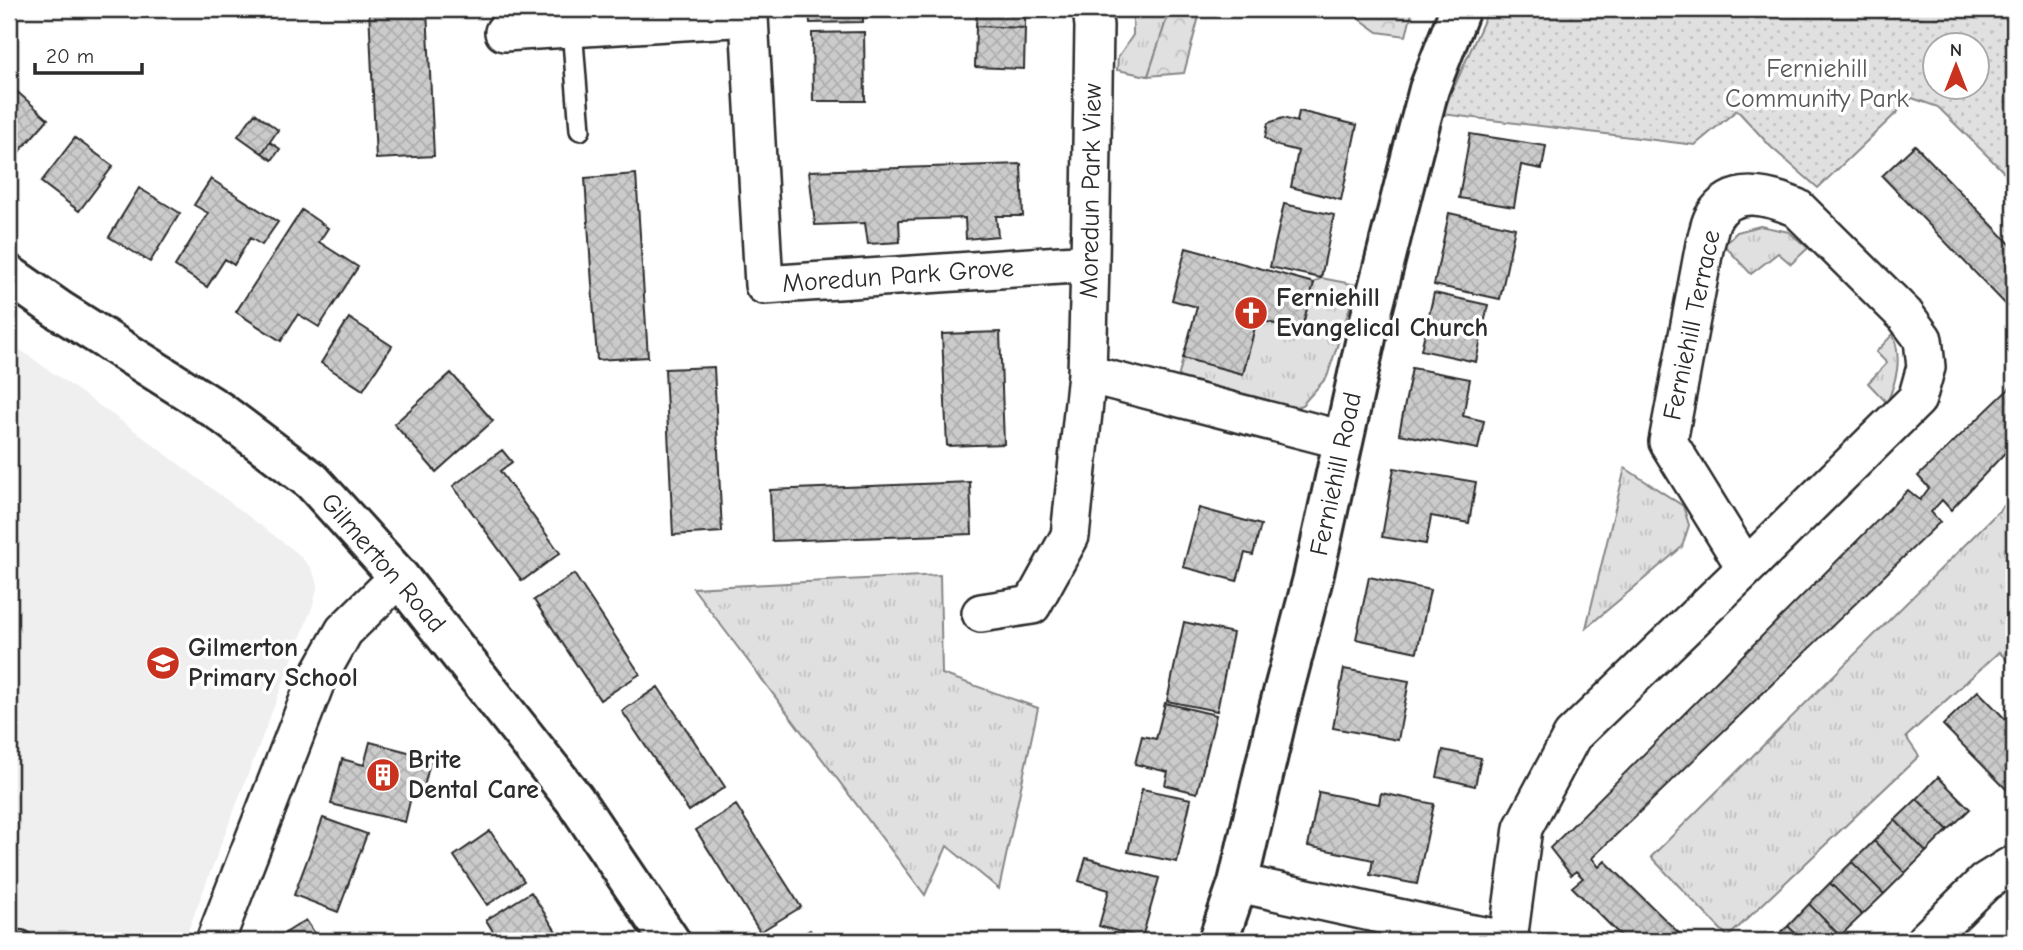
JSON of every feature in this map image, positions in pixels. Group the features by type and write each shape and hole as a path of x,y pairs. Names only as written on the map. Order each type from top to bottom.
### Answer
{"street":[{"name":"Moredun Park View","path":"981,614 1032,605 1070,536 1087,374 1094,26 1092,9"},
{"name":"Ferniehill Road","path":"1218,941 1238,883 1313,578 1370,320 1422,115 1429,89 1460,9"},
{"name":"Moredun Park Grove","path":"504,32 748,13 764,285 1090,263"},
{"name":"Ferniehill Terrace","path":"1510,941 1523,828 1572,736 1746,568 1917,399 1926,367 1923,339 1905,315 1797,208 1774,198 1746,195 1727,201 1713,218 1705,244 1668,442 1746,568"},
{"name":"Gilmerton Road","path":"9,275 59,310 219,411 312,481 400,577 575,800 670,941"},
{"path":"1087,374 1343,440"},
{"path":"215,941 316,681 344,631 400,577"},
{"path":"1925,941 1985,882 2009,867 2014,870"},
{"path":"1238,883 1468,937 1510,941"}],"lane":[{"path":"572,27 580,130"},
{"path":"9,940 22,941"}],"shaded area":[{"name":"Gilmerton Primary School","path":"9,342 127,425 296,552 311,568 318,584 313,605 184,941 9,941"}],"green space":[{"path":"1133,9 1170,9 1148,76 1117,70 1118,57 1133,35"},
{"path":"1170,9 1201,9 1184,73 1148,76"},
{"path":"1346,9 1413,9 1406,36 1378,32"},
{"name":"Ferniehill Community Park","path":"1489,9 2014,9 2014,182 1938,107 1924,102 1992,102 1992,32 1922,32 1922,101 1912,98 1818,188 1771,147 1737,110 1695,145 1442,114"},
{"path":"1760,226 1789,232 1808,248 1791,264 1778,253 1751,274 1724,245 1737,232"},
{"path":"1321,278 1357,285 1327,377 1302,405 1279,412 1176,387 1183,358 1243,374 1257,319 1301,331 1314,283"},
{"path":"1893,334 1897,369 1887,403 1868,383 1887,363 1876,352"},
{"path":"1625,468 1683,506 1689,525 1682,547 1586,628"},
{"path":"2014,496 2014,667 1999,652 1906,737 1919,756 1728,937 1651,857"},
{"path":"940,575 942,674 1038,708 999,889 947,846 925,895 693,588"}],"building":[{"path":"369,9 427,9 434,156 376,159"},
{"path":"809,9 863,9 863,22 810,23"},
{"path":"977,9 1025,9 1025,28 976,26"},
{"path":"976,26 1025,28 1024,69 975,67"},
{"path":"864,32 865,101 813,101 812,33"},
{"path":"13,88 48,119 13,159 9,156 9,93"},
{"path":"1299,111 1357,125 1341,200 1291,187 1298,151 1275,145 1265,138 1268,123 1283,118 1297,122"},
{"path":"255,113 278,130 262,153 238,136"},
{"path":"1470,134 1546,146 1542,169 1521,165 1514,207 1459,198"},
{"path":"75,138 113,166 79,211 41,182"},
{"path":"270,142 280,149 272,160 262,153"},
{"path":"1915,145 2014,248 2014,313 1882,176"},
{"path":"1021,164 1023,216 996,216 998,236 966,239 965,218 899,220 900,242 868,244 865,223 815,225 809,171"},
{"path":"636,174 648,357 597,360 585,178"},
{"path":"211,179 278,222 262,245 250,238 234,265 225,259 207,287 175,266 208,213 194,205"},
{"path":"139,188 180,213 150,262 109,237"},
{"path":"1284,204 1334,215 1321,278 1270,267"},
{"path":"302,210 328,228 319,242 358,267 319,327 298,314 281,341 236,312"},
{"path":"1449,213 1515,228 1500,299 1434,285"},
{"name":"Ferniehill Evangelical Church","path":"1186,248 1314,283 1301,331 1257,319 1243,374 1183,358 1197,307 1172,300"},
{"path":"1434,293 1488,305 1476,362 1421,350"},
{"path":"349,318 392,346 363,390 321,363"},
{"path":"1000,332 1004,444 947,446 942,334"},
{"path":"714,367 722,532 673,535 665,369"},
{"path":"1412,368 1470,379 1463,416 1484,421 1478,449 1399,434"},
{"path":"451,373 493,421 436,472 394,424"},
{"path":"2014,384 2014,443 1951,510 1942,500 1931,512 1940,522 1592,858 1599,867 1605,861 1687,941 1626,941 1572,887 1583,878 1576,871 1571,875 1550,848 1908,490 1920,500 1929,488 1918,476"},
{"path":"502,450 512,462 500,471 560,553 522,581 453,486"},
{"path":"1394,468 1476,482 1469,523 1431,516 1426,544 1382,537"},
{"path":"970,482 972,534 772,541 770,490"},
{"path":"1199,508 1261,525 1253,555 1245,553 1237,581 1183,567"},
{"path":"574,574 640,674 600,700 534,600"},
{"path":"1369,577 1430,590 1417,652 1356,639"},
{"path":"1184,622 1233,633 1217,711 1167,701"},
{"path":"1344,669 1409,681 1398,740 1333,728"},
{"path":"658,687 725,787 689,811 622,711"},
{"path":"1978,691 2014,728 2014,797 1943,725"},
{"path":"1165,703 1216,715 1197,793 1165,785 1168,772 1135,764 1142,736 1156,739"},
{"name":"Brite Dental Care","path":"370,742 431,758 424,787 414,784 405,822 331,804 342,759 364,765"},
{"path":"1443,750 1481,758 1475,786 1437,777"},
{"path":"1938,777 1970,809 1948,830 1917,799"},
{"path":"1142,789 1191,799 1177,862 1128,852"},
{"path":"1319,792 1379,804 1381,793 1434,804 1417,884 1370,875 1373,860 1308,846"},
{"path":"1917,799 1948,830 1926,852 1895,820"},
{"path":"736,805 801,907 760,932 696,830"},
{"path":"323,818 367,834 338,912 294,895"},
{"path":"1895,820 1926,852 1905,873 1874,841"},
{"path":"490,831 524,881 487,905 454,856"},
{"path":"1874,841 1905,873 1884,894 1852,862"},
{"path":"1086,858 1159,878 1142,938 1099,926 1109,890 1079,881"},
{"path":"1852,862 1884,894 1862,915 1830,883"},
{"path":"1830,883 1862,915 1840,936 1809,904"},
{"path":"531,892 562,941 499,941 486,920"},
{"path":"1809,904 1840,936 1835,941 1803,941 1788,926"},
{"path":"306,920 320,941 282,941 279,937"},
{"path":"1788,926 1803,941 1771,941"},
{"path":"810,930 818,941 791,941"},
{"path":"1061,933 1079,941 1058,941"}],"place":[{"name":"Ferniehill Evangelical Church","path":"1251,313"},
{"name":"Gilmerton Primary School","path":"163,663"},
{"name":"Brite Dental Care","path":"383,775"}]}
